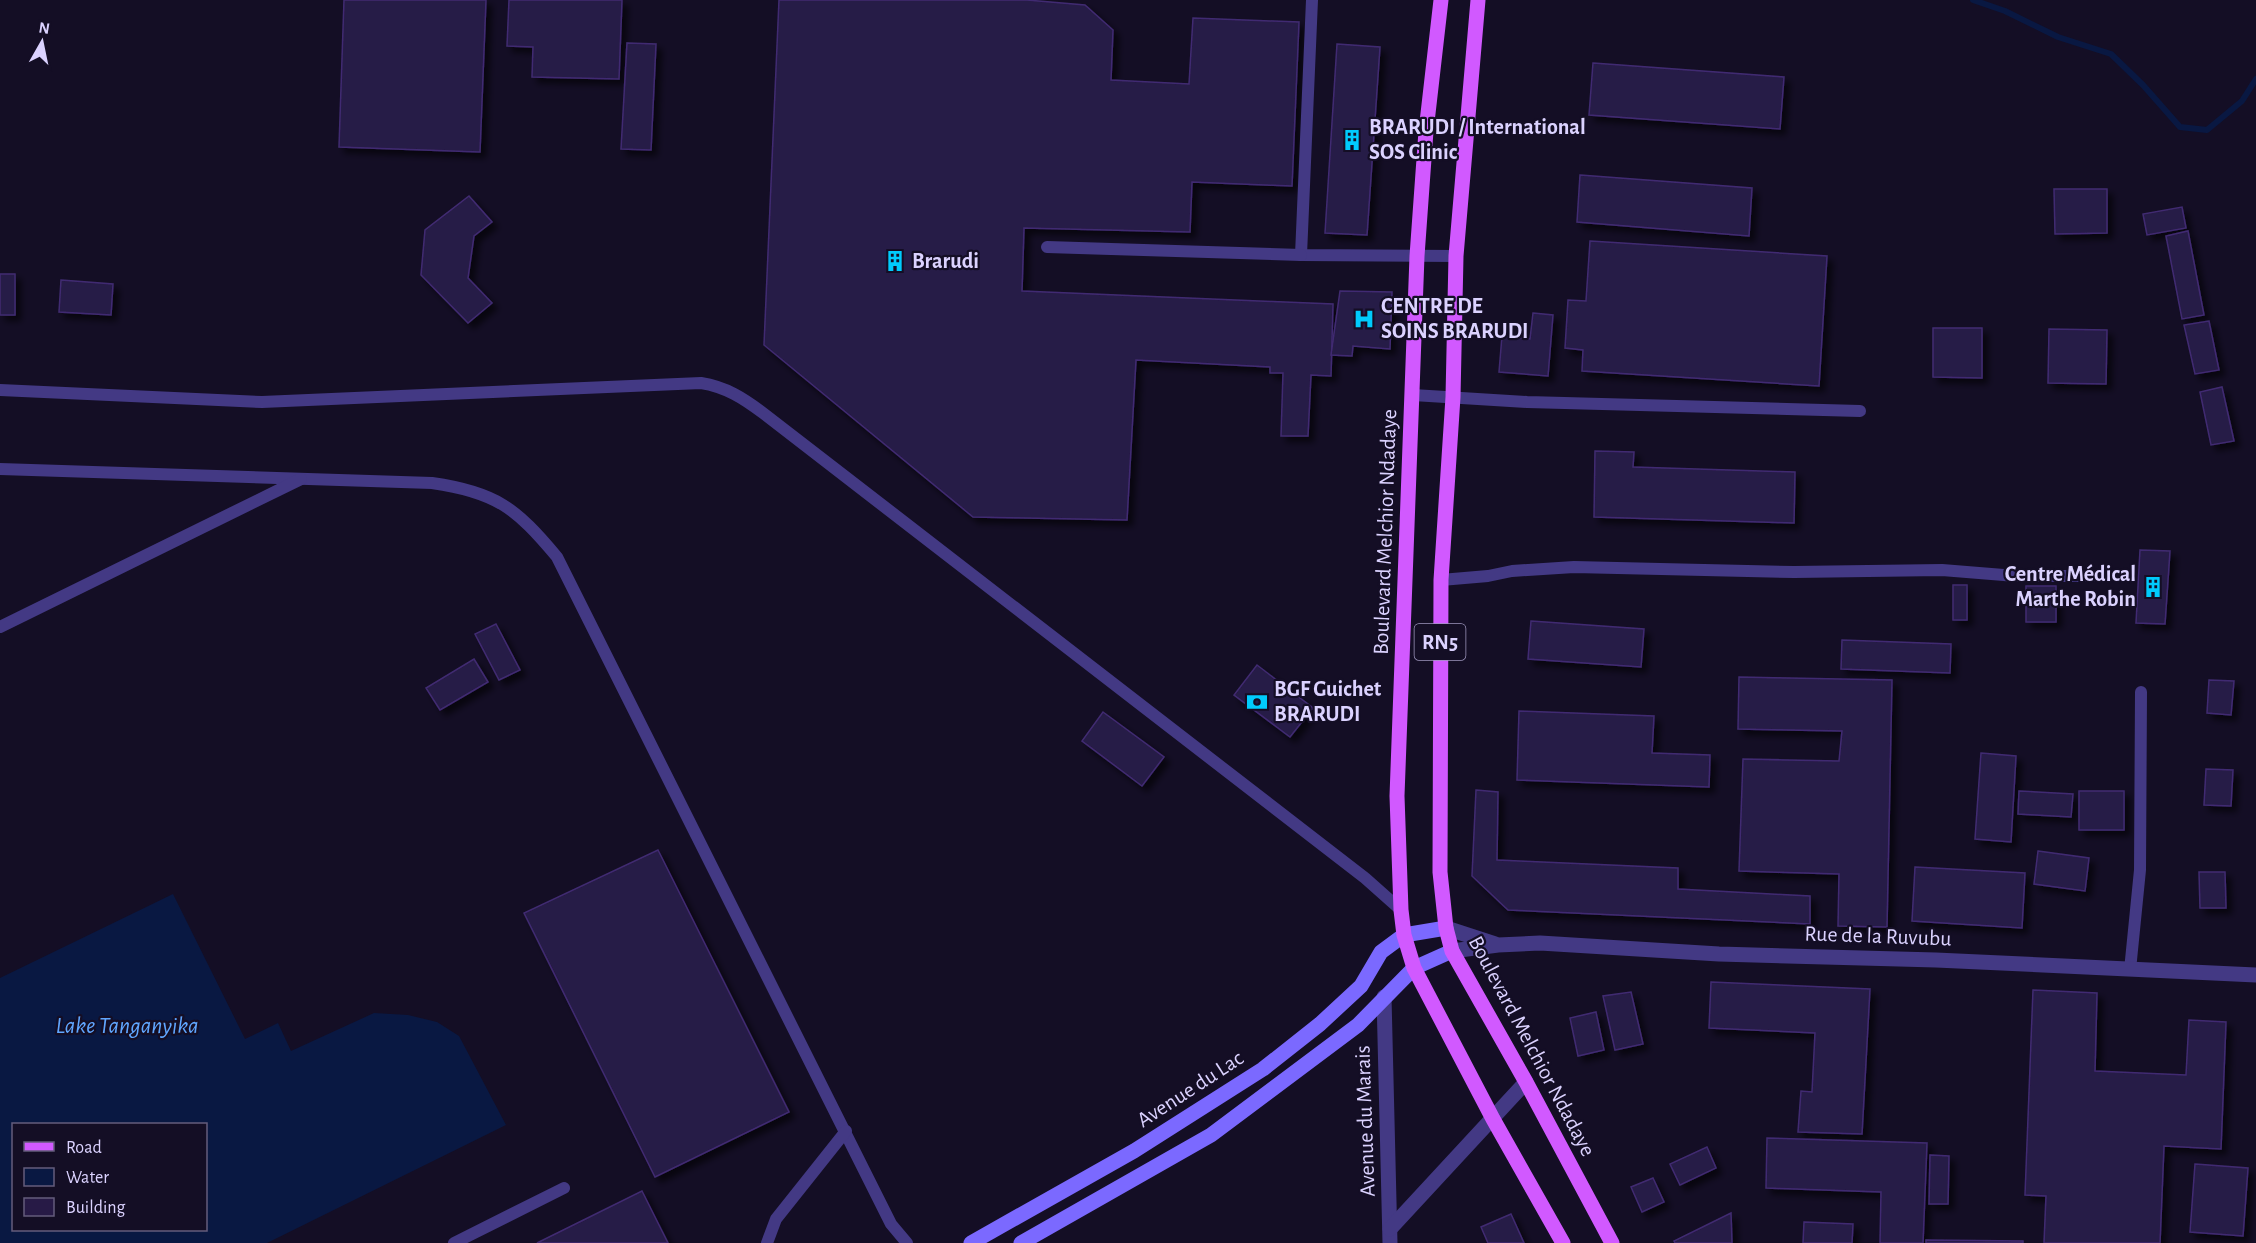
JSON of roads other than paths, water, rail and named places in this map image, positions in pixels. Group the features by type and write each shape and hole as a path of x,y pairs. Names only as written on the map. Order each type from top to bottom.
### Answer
{"main road":[{"name":"Boulevard Melchior Ndadaye","path":"1441,0 1426,131 1417,256 1397,796 1401,910 1404,935 1414,968 1493,1119 1563,1243"},
{"name":"Boulevard Melchior Ndadaye","path":"1478,0 1456,256 1453,397 1441,580 1440,872 1446,928 1452,951 1526,1082 1612,1243"},
{"path":"1404,935 1446,928"},
{"name":"Avenue du Lac","path":"971,1243 1134,1151 1263,1069 1320,1024 1361,986 1381,952 1404,935"},
{"name":"Avenue du Lac","path":"1021,1243 1211,1135 1358,1025 1414,968 1452,951"}],"street":[{"name":"Rue de la Ruvubu","path":"1446,928 1498,945"},
{"name":"Rue de la Ruvubu","path":"1452,951 1498,945 1540,943 1719,954 1936,960 2256,975"},
{"name":"Avenue du Marais","path":"1384,997 1390,1236"},
{"path":"1390,1236 1526,1082"}],"lane":[{"path":"1301,255 1312,0"},
{"path":"1047,247 1301,255 1456,256"},
{"path":"0,390 262,402 701,383 718,386 733,392 763,413 1116,683 1365,878 1401,910"},
{"path":"1413,395 1527,402 1860,411"},
{"path":"0,469 432,483 468,488 504,504 530,525 556,557 891,1224 907,1243"},
{"path":"0,627 302,479"},
{"path":"1441,580 1488,576 1512,571 1575,567 1794,572 1942,570 2016,576 2092,576"},
{"path":"2130,970 2140,870 2141,692"},
{"path":"767,1243 776,1219 846,1131"},
{"path":"453,1243 564,1188"}],"water":[{"name":"Lake Tanganyika","path":"173,894 245,1039 278,1023 291,1051 374,1013 408,1015 437,1022 459,1036 506,1125 267,1243 0,1243 0,978"}],"waterway":[{"path":"1973,0 2005,11 2058,37 2111,54 2143,85 2180,127 2207,130 2242,101 2256,79"}],"place":[{"name":"BRARUDI / International SOS Clinic","path":"1352,140"},
{"name":"Brarudi","path":"895,261"},
{"name":"CENTRE DE SOINS BRARUDI","path":"1364,319"},
{"name":"Centre Médical Marthe Robin","path":"2153,587"},
{"name":"BGF Guichet BRARUDI","path":"1257,702"}]}
